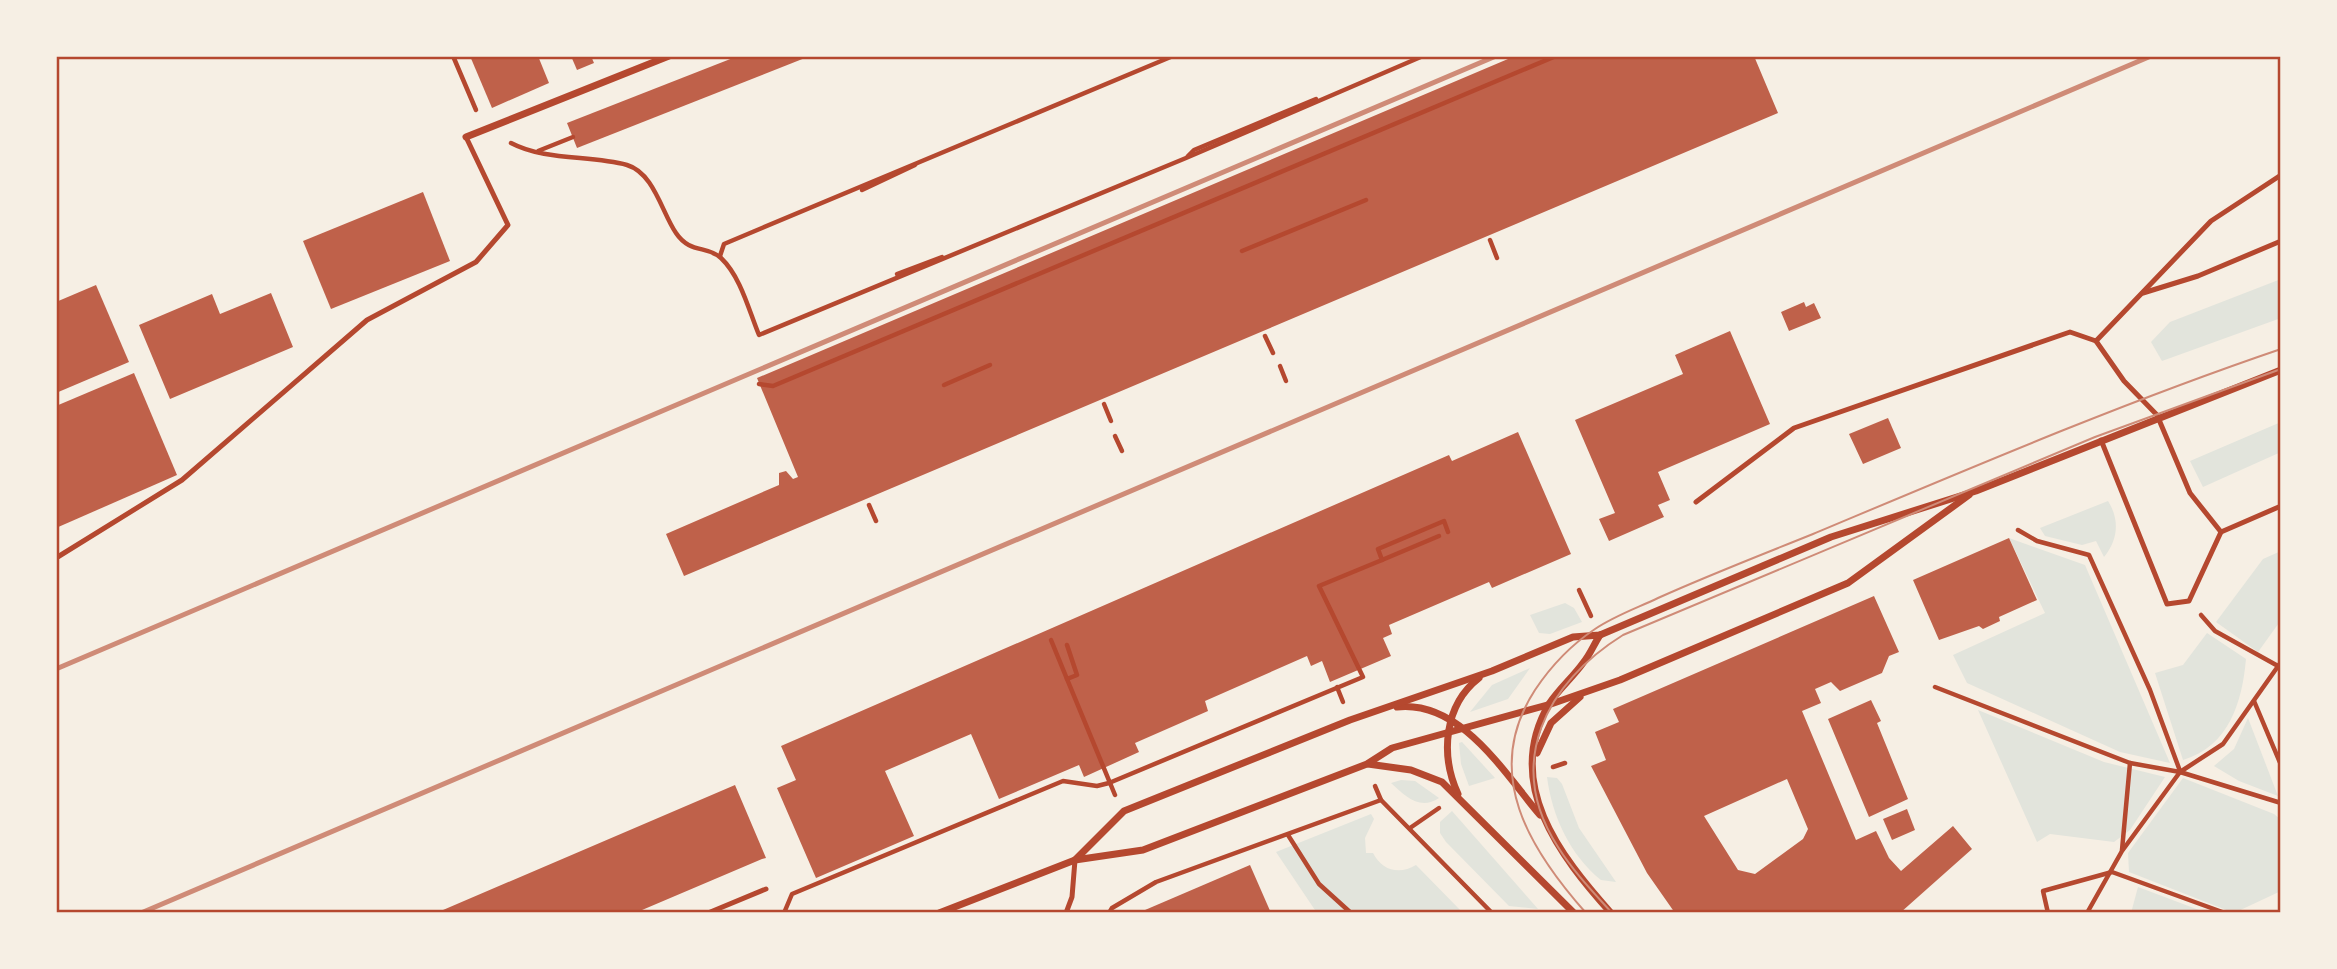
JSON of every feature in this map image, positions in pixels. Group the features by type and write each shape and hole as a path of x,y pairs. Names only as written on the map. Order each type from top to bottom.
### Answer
{"street":[{"path":"466,137 668,56"},
{"path":"1075,860 1124,811 1382,709 1492,671 1573,638 1600,635 1831,537 1976,491 2158,416 2281,370"},
{"path":"939,913 1075,860 1143,850 1367,764 1392,747 1586,692 1848,583 1976,491"},
{"path":"1600,635 1584,663 1549,704 1533,751 1533,774 1543,819 1556,846 1611,913"},
{"path":"1461,800 1448,763 1451,720 1469,686 1492,671"},
{"path":"1533,774 1542,738 1551,723 1586,692"},
{"path":"1382,709 1411,705 1428,709 1451,720 1499,765 1543,819"},
{"path":"1367,764 1425,773 1442,782 1574,913"}],"lane":[{"path":"56,558 182,480 367,320 476,262 508,225 466,137"},
{"path":"2096,341 2211,221 2281,174"},
{"path":"2141,294 2198,276 2281,242"},
{"path":"1696,502 1794,429 2070,332 2096,341 2124,381 2158,416 2190,493 2221,532"},
{"path":"2101,440 2167,604 2189,601 2221,532 2281,506"},
{"path":"1066,913 1072,897 1075,860"},
{"path":"708,913 766,889"}],"path":[{"path":"453,56 485,129"},
{"path":"720,256 724,244 1173,56"},
{"path":"573,137 538,151 630,166 657,196 675,232 687,246 720,256 734,276 760,335 1186,158 1194,150 1312,99 1321,99 1423,56"},
{"path":"759,384 773,386 1556,56"},
{"path":"862,190 910,170 919,161"},
{"path":"1242,251 1366,200"},
{"path":"1490,240 1497,258"},
{"path":"897,274 944,256 950,257"},
{"path":"1265,336 1273,353"},
{"path":"944,385 990,365"},
{"path":"1280,366 1286,381"},
{"path":"1104,404 1111,421"},
{"path":"1115,436 1122,451"},
{"path":"870,505 876,521"},
{"path":"1382,560 1378,549 1444,521 1448,532"},
{"path":"2018,530 2037,541 2089,555 2150,690 2180,772"},
{"path":"784,913 792,894 1050,787 1063,782 1097,786 1109,783 1363,677 1319,586 1439,536"},
{"path":"2087,913 2122,850 2180,772 2223,744 2279,664 2215,631 2189,601"},
{"path":"1051,640 1104,768"},
{"path":"1067,645 1077,675 1067,679"},
{"path":"1935,687 2130,763 2180,772 2281,803"},
{"path":"2253,700 2281,765"},
{"path":"2122,850 2130,763"},
{"path":"1108,913 1156,882 1381,800 1492,913"},
{"path":"1410,828 1446,805"},
{"path":"1288,835 1319,884 1351,913"},
{"path":"2048,913 2043,891 2112,872 2225,913"}],"shaded area":[{"path":"2281,279 2281,318 2162,361 2151,342 2170,322"},
{"path":"2281,422 2281,452 2203,487 2190,461"},
{"path":"2108,501 2116,530 2104,557 2096,541 2082,545 2045,536 2040,528"},
{"path":"2009,538 2085,565 2170,763 2120,752 1967,683 1953,655 2045,613"},
{"path":"2281,551 2281,620 2258,652 2216,622 2263,559"},
{"path":"1565,603 1574,608 1582,622 1550,634 1539,633 1530,615"},
{"path":"2207,633 2246,659 2241,691 2230,721 2222,733 2199,753 2183,760 2155,673 2183,665"},
{"path":"1530,668 1508,699 1470,712 1492,685"},
{"path":"1978,710 2104,762 2165,777 2130,830 2114,842 2050,834 2037,842"},
{"path":"2248,718 2278,796 2239,781 2214,766 2234,749"},
{"path":"1462,742 1495,778 1469,786 1461,764 1459,743"},
{"path":"1547,777 1557,778 1562,784 1579,828 1616,882 1601,880 1572,847 1553,806"},
{"path":"2183,778 2274,814 2281,820 2281,891 2234,913 2129,872 2128,853"},
{"path":"1401,780 1415,781 1439,798 1425,803 1413,800 1391,783"},
{"path":"1452,811 1538,909 1509,906 1446,842 1440,833 1440,822"},
{"path":"1371,814 1374,819 1365,838 1366,853 1373,853 1381,864 1392,870 1404,870 1416,865 1463,913 1317,913 1276,852"},
{"path":"2138,887 2207,913 2131,913"}],"building":[{"path":"470,56 538,56 549,83 492,108"},
{"path":"571,56 591,56 594,63 577,70"},
{"path":"738,56 810,56 577,148 567,123"},
{"path":"1515,56 1754,56 1778,113 684,576 666,534 779,485 779,473 786,471 793,479 798,477 757,378"},
{"path":"423,192 450,261 331,309 303,241"},
{"path":"96,285 129,362 56,393 56,302"},
{"path":"271,293 293,347 170,399 139,325 212,294 220,314"},
{"path":"1804,302 1806,307 1814,303 1821,318 1789,331 1781,312"},
{"path":"1730,331 1770,424 1658,472 1670,500 1658,505 1664,517 1609,541 1599,519 1615,513 1575,420 1683,374 1675,355"},
{"path":"134,373 177,475 56,528 56,406"},
{"path":"1888,418 1901,448 1863,464 1849,434"},
{"path":"1518,432 1571,554 1492,588 1489,582 1389,625 1392,634 1383,638 1391,656 1330,682 1322,661 1311,666 1307,656 1205,701 1208,711 1135,743 1139,752 1084,777 1079,765 999,799 971,734 885,771 914,836 816,878 777,788 796,780 781,746 1449,455 1452,461"},
{"path":"2009,538 2037,600 1999,617 2000,621 1983,629 1979,626 1939,640 1913,580"},
{"path":"1874,596 1899,652 1889,656 1882,673 1840,691 1831,682 1815,689 1821,703 1802,711 1856,840 1876,831 1889,858 1901,871 1953,826 1972,849 1900,913 1675,913 1647,873 1591,766 1606,760 1595,732 1619,722 1613,709","holes":["1787,779 1808,829 1803,839 1755,874 1738,870 1704,816"]},
{"path":"1871,700 1881,721 1877,723 1908,799 1869,817 1828,719"},
{"path":"735,785 766,858 635,913 436,913"},
{"path":"1907,809 1915,830 1892,840 1883,819"},
{"path":"1250,865 1271,913 1138,913"}],"tram line":[{"path":"1586,913 1547,863 1531,837 1519,809 1513,780 1512,751 1519,721 1535,690 1562,656 1578,642 1618,616 1716,573 2104,414 2281,349"},
{"path":"1612,913 1558,847 1542,816 1535,785 1535,756 1541,728 1554,701 1596,654 1623,635 2095,437 2281,369"}],"railway":[{"path":"56,669 1496,56"},
{"path":"141,913 2151,56"}]}
